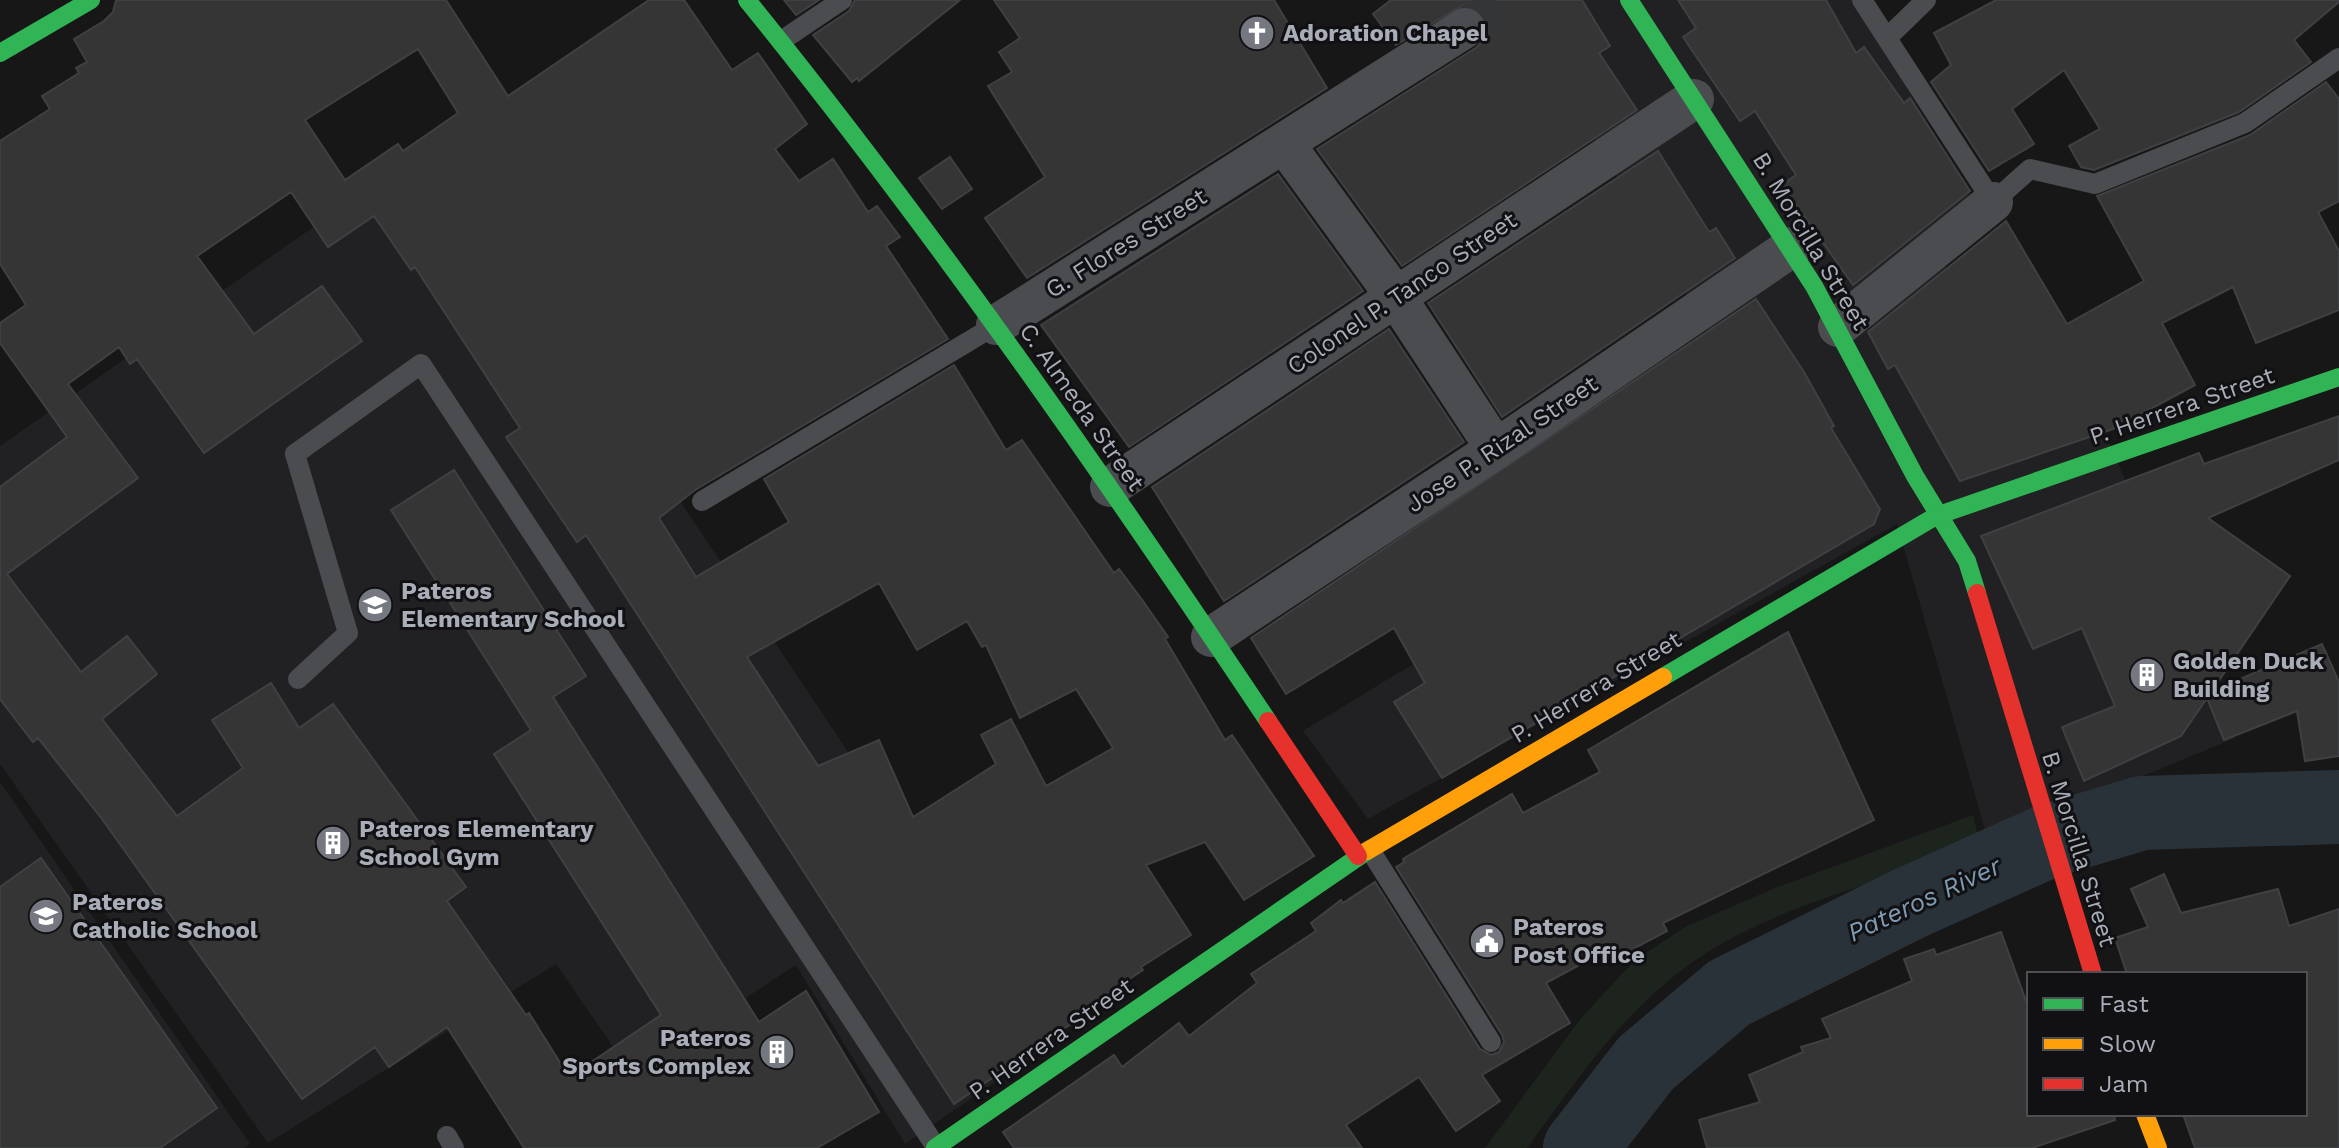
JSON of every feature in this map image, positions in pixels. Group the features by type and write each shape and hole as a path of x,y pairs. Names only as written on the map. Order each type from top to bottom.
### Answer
{"main road":[{"path":"0,53 91,0"},
{"name":"C. Almeda Street","path":"747,0 996,325 1364,853"},
{"name":"B. Morcilla Street","path":"1629,0 1792,247 1838,327 1936,516 1967,561 2092,972"},
{"name":"P. Herrera Street","path":"935,1148 1364,853 1936,516 2339,377"},
{"name":"B. Morcilla Street","path":"1936,516 1937,544"},
{"path":"2146,1116 2158,1148"}],"street":[{"name":"G. Flores Street","path":"996,325 1465,28"},
{"name":"Colonel P. Tanco Street","path":"1110,487 1694,99"},
{"path":"1284,143 1396,297 1496,449"},
{"path":"1838,327 1993,202"},
{"name":"Jose P. Rizal Street","path":"1211,637 1496,449 1792,247"}],"lane":[{"path":"781,41 842,0"},
{"path":"1862,0 1993,202 2030,169 2095,184 2245,123 2339,58"},
{"path":"1887,38 1926,0"},
{"name":"G. Flores Street","path":"702,501 996,325"},
{"path":"298,679 348,633 295,454 421,364 935,1148"},
{"path":"1364,853 1491,1042"}],"shaded area":[{"path":"1513,0 1855,0 1979,210 1940,258 2017,371 2066,341 2235,738 1988,840 1897,524 1368,819 1303,731 1398,673 1688,512 1736,379"},
{"name":"Pateros Elementary School","path":"438,140 1046,1047 905,1144 796,965 631,1073 556,964 268,1143 0,764 0,446"},
{"name":"Pateros Catholic School","path":"0,782 250,1144 245,1148 68,1148 0,1050"},
{"path":"1973,815 1981,848 1787,912 1715,948 1683,969 1618,1030 1527,1148 1485,1148 1581,1018 1635,960 1687,926 1775,888"}],"building":[{"path":"116,0 446,0 508,96 649,0 684,0 732,70 758,53 807,124 775,149 799,181 833,159 868,212 877,206 900,237 886,246 948,339 695,490 659,518 696,577 789,522 764,479 954,365 1006,450 1022,440 1114,573 1119,569 1143,601 1168,637 1165,639 1225,740 1232,735 1314,856 1244,900 1205,842 1146,865 1191,935 1084,1009 1087,1013 954,1104 586,535 577,542 506,437 520,428 415,267 411,270 374,216 328,247 291,192 197,256 254,334 322,286 362,341 204,453 137,359 130,364 119,347 68,384 138,478 7,574 81,672 127,636 157,674 102,719 177,816 243,768 212,720 271,683 299,728 333,704 466,887 447,901 526,1015 529,1013 569,1077 661,1015 494,754 531,730 391,510 454,470 586,676 553,697 759,1022 806,991 879,1112 817,1148 524,1148 447,1027 389,1067 375,1047 302,1099 102,819 38,738 33,742 0,699 0,487 67,437 0,343 0,323 26,305 0,264 0,141 50,109 42,96 79,73 76,68 87,62 74,39 113,12","holes":["418,49 458,113 403,151 398,144 345,180 305,120","879,583 917,650 967,621 982,647 986,645 1020,718 1076,689 1113,748 1046,786 1011,719 981,735 996,764 913,817 879,740 818,766 747,657"]},
{"path":"784,0 819,0 796,15"},
{"path":"855,0 960,0 859,81 857,78 852,82 813,35 849,11"},
{"path":"994,0 1274,0 1327,88 1027,278 985,218 1045,177 988,86 1012,72 999,52 1020,38"},
{"path":"1391,0 1582,0 1610,46 1599,53 1637,110 1402,266 1317,149 1477,47 1485,39 1488,28 1485,16 1476,8 1463,5 1396,45 1373,14"},
{"path":"1678,0 1826,0 1856,53 1864,47 1904,103 1910,98 1970,191 1853,285 1782,185 1796,175 1755,111 1740,121 1683,37 1696,28"},
{"path":"1996,0 2339,2 2294,40 2311,62 2239,112 2094,170 2081,167 2069,146 2100,129 2064,70 2012,109 2034,144 1989,171 1931,82 1951,65 1934,33"},
{"path":"2326,82 2339,99 2339,201 2318,212 2339,251 2339,310 2256,343 2233,287 2162,323 2195,385 2113,429 1960,481 1895,365 1888,369 1868,332 2006,221 2067,324 2144,281 2097,196 2250,135"},
{"path":"1658,151 1709,232 1716,228 1735,258 1502,417 1428,303"},
{"path":"950,157 972,189 942,209 919,178"},
{"path":"1278,174 1363,291 1129,447 1041,325"},
{"path":"1756,299 1804,372 1834,426 1831,428 1880,509 1874,524 1442,778 1394,702 1425,683 1394,628 1286,694 1251,638"},
{"path":"1389,329 1464,442 1224,601 1152,487"},
{"path":"2339,416 2339,460 2208,518 2290,576 2212,691 2322,644 2339,682 2339,756 2305,761 2297,711 2224,740 2207,698 2181,736 2084,781 2062,727 2115,706 2082,628 2033,649 1981,536 2199,453 2204,464"},
{"path":"1788,632 1874,820 1663,923 1667,931 1610,961 1605,951 1546,983 1570,1023 1482,1075 1500,1101 1456,1131 1419,1077 1346,1125 1362,1148 1014,1148 1003,1132 1114,1055 1122,1067 1179,1023 1189,1036 1257,983 1251,974 1316,931 1311,923 1341,900 1343,903 1375,882 1480,1049 1491,1055 1499,1052 1504,1042 1502,1035 1396,867 1404,862 1403,859 1512,794 1523,813 1600,772 1588,750"},
{"name":"Pateros Catholic School","path":"41,858 217,1108 160,1148 0,1148 0,887"},
{"path":"2164,874 2181,913 2278,889 2289,926 2339,909 2339,1148 2195,1148 2184,1116 2307,1116 2307,972 2126,972 2115,938 2148,927 2131,889"},
{"path":"2001,932 2027,1004 2027,1116 2114,1116 2115,1120 2032,1148 1707,1148 1699,1120 1760,1102 1749,1075 1803,1052 1801,1047 1831,1038 1822,1019 1912,981 1904,959 1934,949 1936,955"}],"waterway":[{"name":"Pateros River","path":"1580,1148 1646,1063 1729,993 1910,903 2048,841 2142,813 2339,807"}],"tunnel":[{"path":"1465,28 1509,0"}],"traffic: fast":[{"path":"0,53 91,0"},
{"path":"747,0 884,175 1016,354 1268,721"},
{"path":"1629,0 1814,286 1915,476 1967,561 1977,593"},
{"path":"1663,677 1936,516 2339,377"},
{"path":"935,1148 1367,851"}],"traffic: slow":[{"path":"1367,851 1663,677"},
{"path":"2146,1116 2158,1148"}],"traffic: jam":[{"path":"1977,593 2092,972"},
{"path":"1268,721 1358,856"}],"place":[{"name":"Adoration Chapel","path":"1257,33"},
{"name":"Pateros Elementary School","path":"375,605"},
{"name":"Golden Duck Building","path":"2147,675"},
{"name":"Pateros Elementary School Gym","path":"333,843"},
{"name":"Pateros Catholic School","path":"46,916"},
{"name":"Pateros Post Office","path":"1487,941"},
{"name":"Pateros Sports Complex","path":"777,1052"}]}
